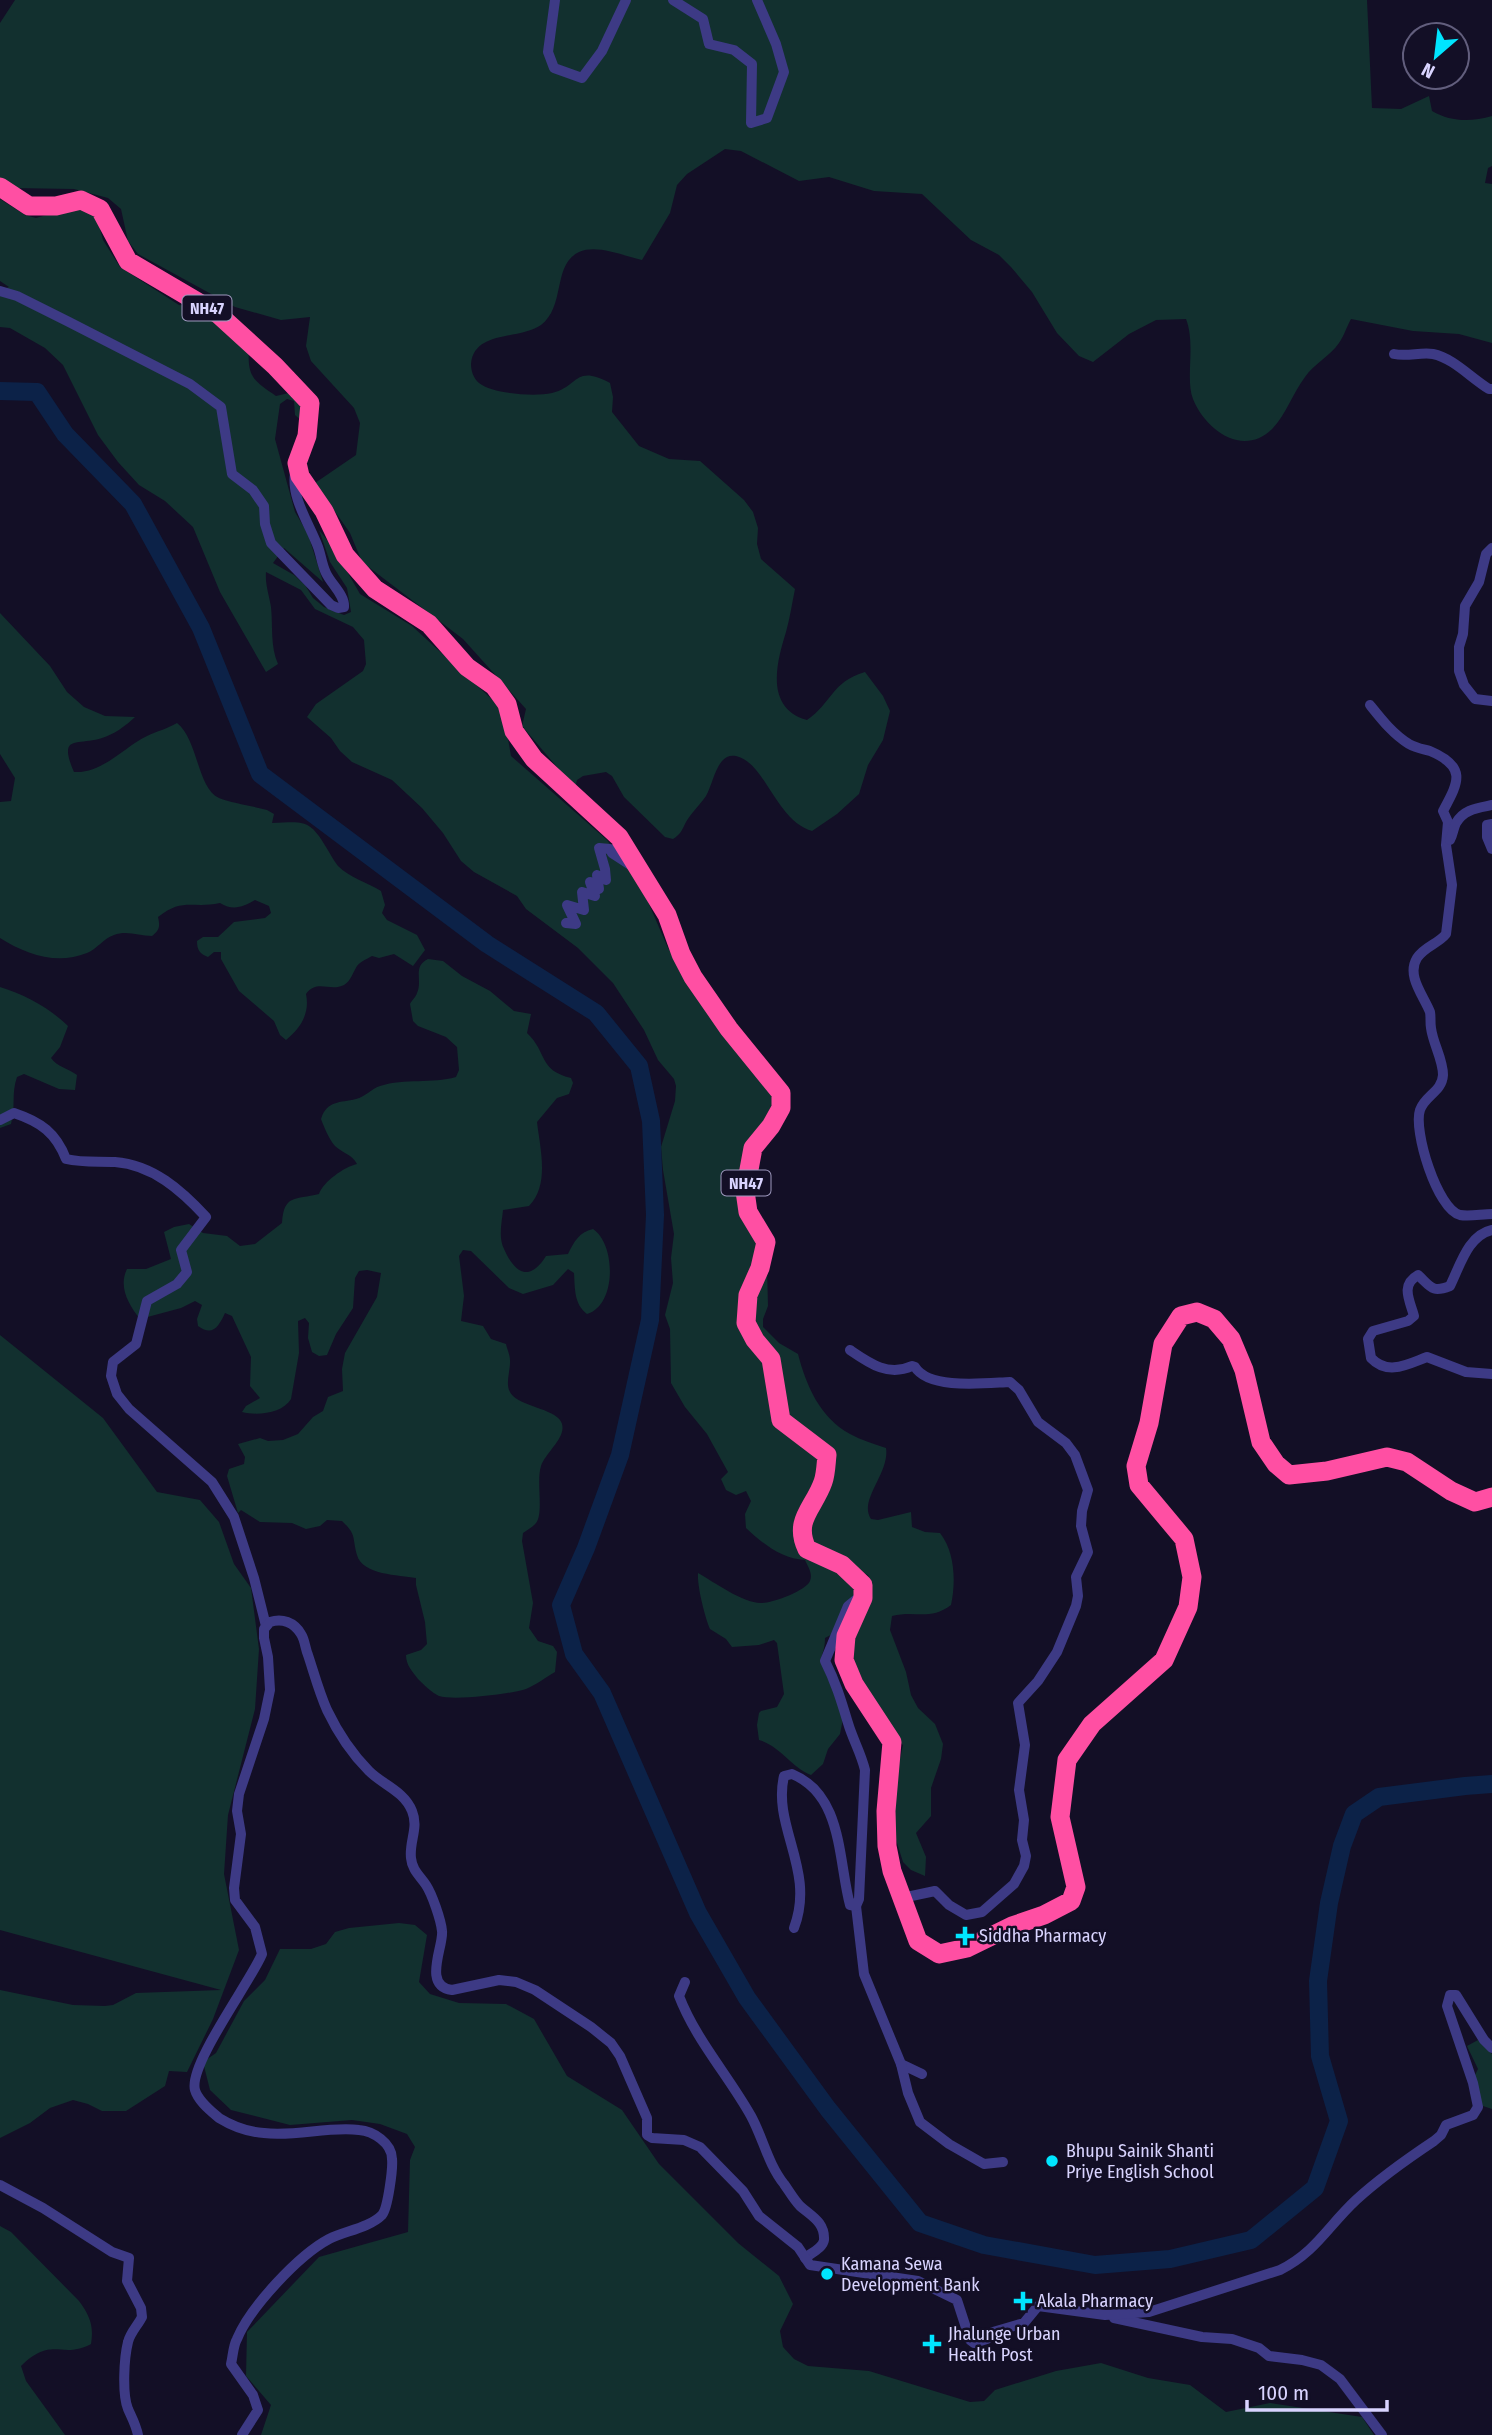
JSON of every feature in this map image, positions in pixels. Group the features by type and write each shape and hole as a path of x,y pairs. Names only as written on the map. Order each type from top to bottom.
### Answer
{"highway":[{"name":"NH47","path":"0,187 29,206 56,206 81,200 100,209 128,261 218,314 310,402 307,436 297,463 300,476 324,511 345,555 375,589 429,624 467,667 494,686 507,704 514,731 534,759 619,837 667,915 681,954 693,977 729,1029 781,1093 781,1108 771,1126 753,1148 745,1191 748,1212 766,1242 760,1268 748,1295 746,1323 755,1340 771,1359 781,1420 827,1455 824,1482 804,1517 802,1537 807,1549 842,1564 863,1585 863,1592"},
{"path":"863,1592 863,1598 846,1636 844,1660 854,1684 892,1742 886,1835 892,1871 918,1941 939,1954 967,1948 1071,1901 1076,1887 1060,1817 1068,1760 1092,1724 1164,1660 1188,1607 1192,1577 1184,1539 1139,1485 1136,1466 1149,1423 1163,1344 1181,1316 1197,1312 1214,1319 1231,1339 1244,1370 1261,1442 1276,1464 1289,1475 1327,1471 1387,1457 1407,1462 1451,1491 1475,1502 1492,1497"}],"street":[{"path":"555,0 548,52 554,68 582,78 602,51 626,0"},
{"path":"673,0 703,19 709,44 734,50 752,64 751,123 766,118 784,72 776,44 757,0"},
{"path":"0,291 17,296 69,321 190,384 221,407 232,474 253,490 264,506 265,524 271,543 331,604 338,608 344,607 344,601 326,574 303,513 294,482 297,463"},
{"path":"1394,354 1430,354 1445,358 1492,389"},
{"path":"1492,548 1486,554 1479,582 1465,606 1458,671 1475,699 1492,701"},
{"path":"1370,705 1387,726 1411,745 1432,752 1454,767 1458,775 1456,789 1443,811 1448,822 1446,845 1451,886 1446,934 1423,950 1415,960 1414,969 1422,1001 1430,1013 1430,1026 1443,1076 1437,1092 1426,1100 1419,1111 1420,1140 1442,1197 1452,1210 1460,1215 1492,1214"},
{"path":"1446,845 1457,822 1465,813 1474,808 1492,805"},
{"path":"1492,824 1488,825 1487,837 1492,849"},
{"path":"566,923 576,924 567,905 584,910 582,892 594,896 590,882 600,889 597,875 606,880 599,848 610,849 629,865 638,867"},
{"path":"0,1120 14,1113 33,1119 48,1128 61,1144 66,1159 117,1162 147,1169 190,1200 206,1217 181,1250 187,1272 177,1284 147,1301 136,1344 113,1362 111,1376 117,1394 128,1409 199,1468 212,1482 234,1517 266,1626 264,1639 270,1690 256,1746 239,1794 237,1811 241,1833 234,1888 235,1900 255,1927 262,1954 229,2007 195,2078 195,2091 219,2118 239,2128 286,2134 359,2130 382,2139 393,2158 388,2202 384,2213 377,2219 328,2239 293,2268 258,2304 236,2339 231,2364 253,2395 258,2410 242,2435"},
{"path":"1492,1230 1477,1236 1450,1286 1433,1289 1418,1276 1411,1279 1407,1285 1414,1316 1408,1321 1373,1331 1368,1339 1371,1358 1383,1367 1403,1367 1427,1357 1466,1372 1492,1374"},
{"path":"850,1350 886,1371 912,1366 919,1373 941,1382 1010,1382 1019,1390 1038,1422 1070,1449 1088,1490 1081,1526 1088,1552 1076,1577 1078,1596 1071,1621 1050,1664 1018,1703 1025,1745 1019,1790 1024,1820 1024,1866 1014,1884 982,1912 966,1915 949,1905 935,1891 902,1898"},
{"path":"863,1592 848,1606 825,1661 838,1685 848,1726 861,1752 865,1770 859,1899 856,1906 864,1974 901,2064 920,2122 949,2144 984,2164 1003,2162"},
{"path":"266,1626 279,1619 288,1621 302,1636 323,1700 341,1739 371,1773 405,1799 412,1812 415,1833 411,1850 413,1867 426,1885 442,1928 442,1939 436,1955 440,1983 446,1990 499,1980 516,1982 535,1990 591,2027 611,2043 633,2081 647,2119 647,2135 652,2138 684,2140 700,2147 743,2191 759,2216 798,2247 810,2265 918,2281 957,2300 970,2340 974,2343 987,2339 993,2332 1024,2323 1038,2306 1095,2313 1149,2312 1280,2270 1296,2262 1309,2253 1354,2202 1434,2141 1446,2125 1474,2115 1478,2106 1447,2006 1450,1995 1456,1995 1492,2048"},
{"path":"794,1928 801,1909 801,1879 780,1792 784,1776 792,1774 803,1778 823,1800 835,1823 850,1905 856,1906"},
{"path":"685,1982 678,1996 689,2022 747,2109 782,2181 822,2227 824,2240 821,2246 805,2258"},
{"path":"901,2064 922,2074"},
{"path":"0,2185 43,2208 112,2252 129,2258 127,2281 141,2308 142,2317 128,2339 126,2396 127,2408 135,2420 138,2435"},
{"path":"1095,2313 1102,2317 1202,2337 1232,2339 1259,2348 1269,2356 1321,2365 1340,2379 1382,2435"}],"green space":[{"path":"15,0 1367,0 1372,108 1401,109 1429,96 1432,111 1446,117 1469,120 1492,116 1492,166 1488,168 1485,183 1492,184 1492,343 1459,334 1413,331 1351,319 1339,343 1305,377 1273,428 1262,437 1250,441 1238,440 1216,430 1199,411 1193,399 1190,340 1186,319 1156,320 1129,334 1093,362 1079,356 1057,333 1032,292 999,255 971,240 922,194 874,191 829,177 799,181 741,151 725,149 687,174 677,185 670,213 642,260 602,250 579,252 565,266 549,317 532,330 499,337 480,346 474,353 471,364 475,379 479,383 494,390 514,394 552,393 583,376 610,383 612,412 639,446 669,459 700,461 744,500 753,512 758,528 757,544 761,559 795,589 777,671 779,695 785,706 807,720 845,681 865,672 883,696 890,711 883,740 868,765 859,794 837,814 812,831 789,816 755,769 746,761 732,756 722,761 706,796 680,834 673,839 665,837 624,797 612,776 606,772 583,776 577,780 575,788 522,726 526,709 463,639 362,562 350,533 315,483 356,455 360,423 354,408 311,361 306,346 310,317 281,320 235,307 138,254 128,241 121,209 108,198 74,189 13,188 0,179 0,23"},
{"path":"0,199 25,215 36,218 74,207 96,214 103,240 120,267 179,305 199,310 217,321 249,349 249,366 257,382 276,396 293,392 303,403 303,422 295,415 294,401 287,399 280,404 275,439 295,512 308,534 323,582 284,548 273,563 294,575 324,607 344,615 351,612 347,588 330,562 319,530 333,547 360,594 412,626 496,703 504,716 511,756 607,840 642,888 668,948 775,1099 747,1153 756,1238 767,1267 768,1306 763,1327 779,1343 798,1354 810,1389 830,1419 850,1434 886,1448 884,1467 868,1503 871,1519 878,1520 911,1512 912,1527 925,1532 940,1533 951,1558 954,1587 951,1605 936,1613 892,1616 890,1630 906,1672 911,1695 918,1708 935,1724 943,1744 931,1788 931,1816 916,1833 926,1857 925,1876 911,1870 903,1862 892,1827 893,1792 903,1745 897,1741 856,1677 851,1640 870,1579 868,1575 842,1561 855,1594 853,1608 846,1627 825,1638 821,1663 844,1714 840,1734 828,1749 823,1764 811,1775 759,1740 759,1713 777,1707 784,1694 777,1643 774,1640 759,1645 732,1647 726,1639 710,1629 706,1617 698,1573 738,1596 762,1603 796,1592 808,1585 811,1575 805,1560 788,1557 773,1550 746,1528 745,1514 751,1501 746,1491 736,1495 726,1490 721,1479 728,1472 707,1434 685,1407 671,1383 670,1329 665,1315 673,1283 671,1258 674,1234 661,1147 675,1101 674,1079 658,1060 644,1030 613,983 578,948 526,909 517,896 474,872 461,861 422,808 392,780 352,762 331,738 307,717 316,704 363,671 366,664 364,640 353,627 315,609 301,590 266,572 273,643 278,664 266,672 220,592 193,527 165,501 139,485 118,462 98,435 63,365 45,348 10,328 0,327 0,290 9,287 0,281"},
{"path":"0,613 50,666 67,692 84,707 105,716 135,717 106,737 69,746 69,760 74,772 94,769 138,741 177,723 189,740 212,793 224,800 267,810 274,814 272,823 310,826 342,870 381,891 385,905 382,913 387,920 417,935 425,950 413,966 394,954 379,958 372,956 359,964 344,985 315,987 306,994 307,1008 303,1020 286,1040 280,1035 274,1021 239,991 221,959 221,952 214,952 208,957 201,953 198,947 197,941 203,937 218,937 234,922 265,918 271,913 269,906 255,900 238,907 220,903 174,907 158,917 159,928 152,936 128,933 110,936 91,951 65,958 31,953 0,938 0,802 11,801 15,778 0,754"},
{"path":"428,959 443,961 462,976 490,991 514,1011 531,1014 527,1033 534,1040 548,1066 560,1075 571,1078 573,1083 569,1094 557,1098 537,1122 542,1166 540,1188 529,1206 503,1210 501,1240 508,1258 518,1269 529,1272 546,1256 568,1254 581,1235 593,1229 606,1247 610,1274 604,1299 597,1308 587,1314 577,1301 574,1273 568,1269 553,1285 523,1294 509,1288 471,1251 463,1250 459,1256 464,1296 461,1321 483,1326 491,1339 506,1344 510,1358 510,1392 518,1400 555,1415 562,1424 558,1440 541,1466 538,1518 535,1524 523,1533 522,1541 533,1603 529,1628 538,1641 553,1646 557,1652 555,1672 526,1689 469,1697 436,1695 418,1679 408,1665 406,1655 421,1650 427,1644 416,1578 382,1573 366,1567 357,1555 352,1533 342,1521 327,1520 320,1526 306,1529 292,1523 260,1522 241,1510 238,1513 227,1476 229,1469 244,1464 245,1457 238,1444 260,1438 268,1441 283,1440 298,1434 313,1417 323,1411 328,1397 343,1391 342,1369 345,1353 377,1297 381,1273 359,1271 355,1278 353,1308 336,1334 327,1355 319,1356 312,1352 308,1338 309,1323 305,1318 298,1321 299,1353 291,1399 282,1408 255,1414 242,1412 246,1406 260,1398 250,1386 251,1357 232,1316 225,1313 215,1328 203,1329 198,1326 197,1319 202,1305 195,1301 181,1308 140,1319 124,1289 127,1269 146,1269 171,1259 164,1232 189,1224 203,1233 227,1236 240,1246 255,1244 282,1223 288,1203 297,1198 319,1194 335,1176 357,1164 335,1146 325,1129 321,1119 330,1105 359,1098 377,1087 389,1084 456,1077 459,1070 457,1047 446,1037 418,1026 413,1021 410,1004 419,988 420,966"},
{"path":"0,987 36,1002 68,1026 60,1047 51,1058 77,1075 75,1090 59,1089 24,1074 17,1077 11,1124 0,1128"},
{"path":"0,1335 103,1418 157,1492 200,1500 219,1522 234,1564 251,1588 259,1649 255,1709 228,1815 224,1874 239,1950 213,2019 187,2072 169,2071 165,2086 126,2111 102,2111 73,2100 50,2108 30,2123 0,2138 0,1990 73,2005 105,2006 113,2005 136,1993 221,1990 0,1930"},
{"path":"399,1923 415,1925 427,1935 419,1982 430,1994 459,2003 506,2004 534,2019 567,2076 622,2110 659,2164 738,2243 779,2276 793,2304 780,2331 783,2347 794,2359 808,2366 869,2371 970,2402 984,2401 995,2390 1056,2371 1101,2363 1148,2378 1190,2385 1226,2412 1270,2403 1362,2417 1374,2435 261,2435 271,2405 246,2376 247,2332 319,2257 408,2232 410,2160 415,2147 407,2134 380,2124 352,2120 290,2125 231,2110 210,2090 203,2062 216,2053 244,2001 265,1980 280,1949 311,1949 326,1944 335,1932"},
{"path":"1478,2040 1492,2054 1492,2109 1480,2105 1474,2077 1478,2069 1467,2046"},
{"path":"0,2226 11,2232 79,2301 90,2321 91,2344 72,2350 41,2352 21,2366 26,2381 65,2435 0,2435"}],"waterway":[{"path":"0,391 37,392 65,434 133,504 201,628 260,774 487,944 596,1013 639,1066 651,1121 655,1215 650,1320 620,1455 586,1548 561,1605 574,1654 602,1693 698,1913 747,1998 828,2109 920,2223 984,2245 1095,2265 1170,2259 1251,2240 1315,2188 1339,2121 1320,2056 1318,1981 1329,1903 1342,1846 1354,1814 1379,1797 1492,1784"}],"place":[{"name":"Siddha Pharmacy","path":"965,1936"},
{"name":"Bhupu Sainik Shanti Priye English School","path":"1052,2161"},
{"name":"Kamana Sewa Development Bank","path":"827,2274"},
{"name":"Akala Pharmacy","path":"1023,2301"},
{"name":"Jhalunge Urban Health Post","path":"932,2344"}]}
